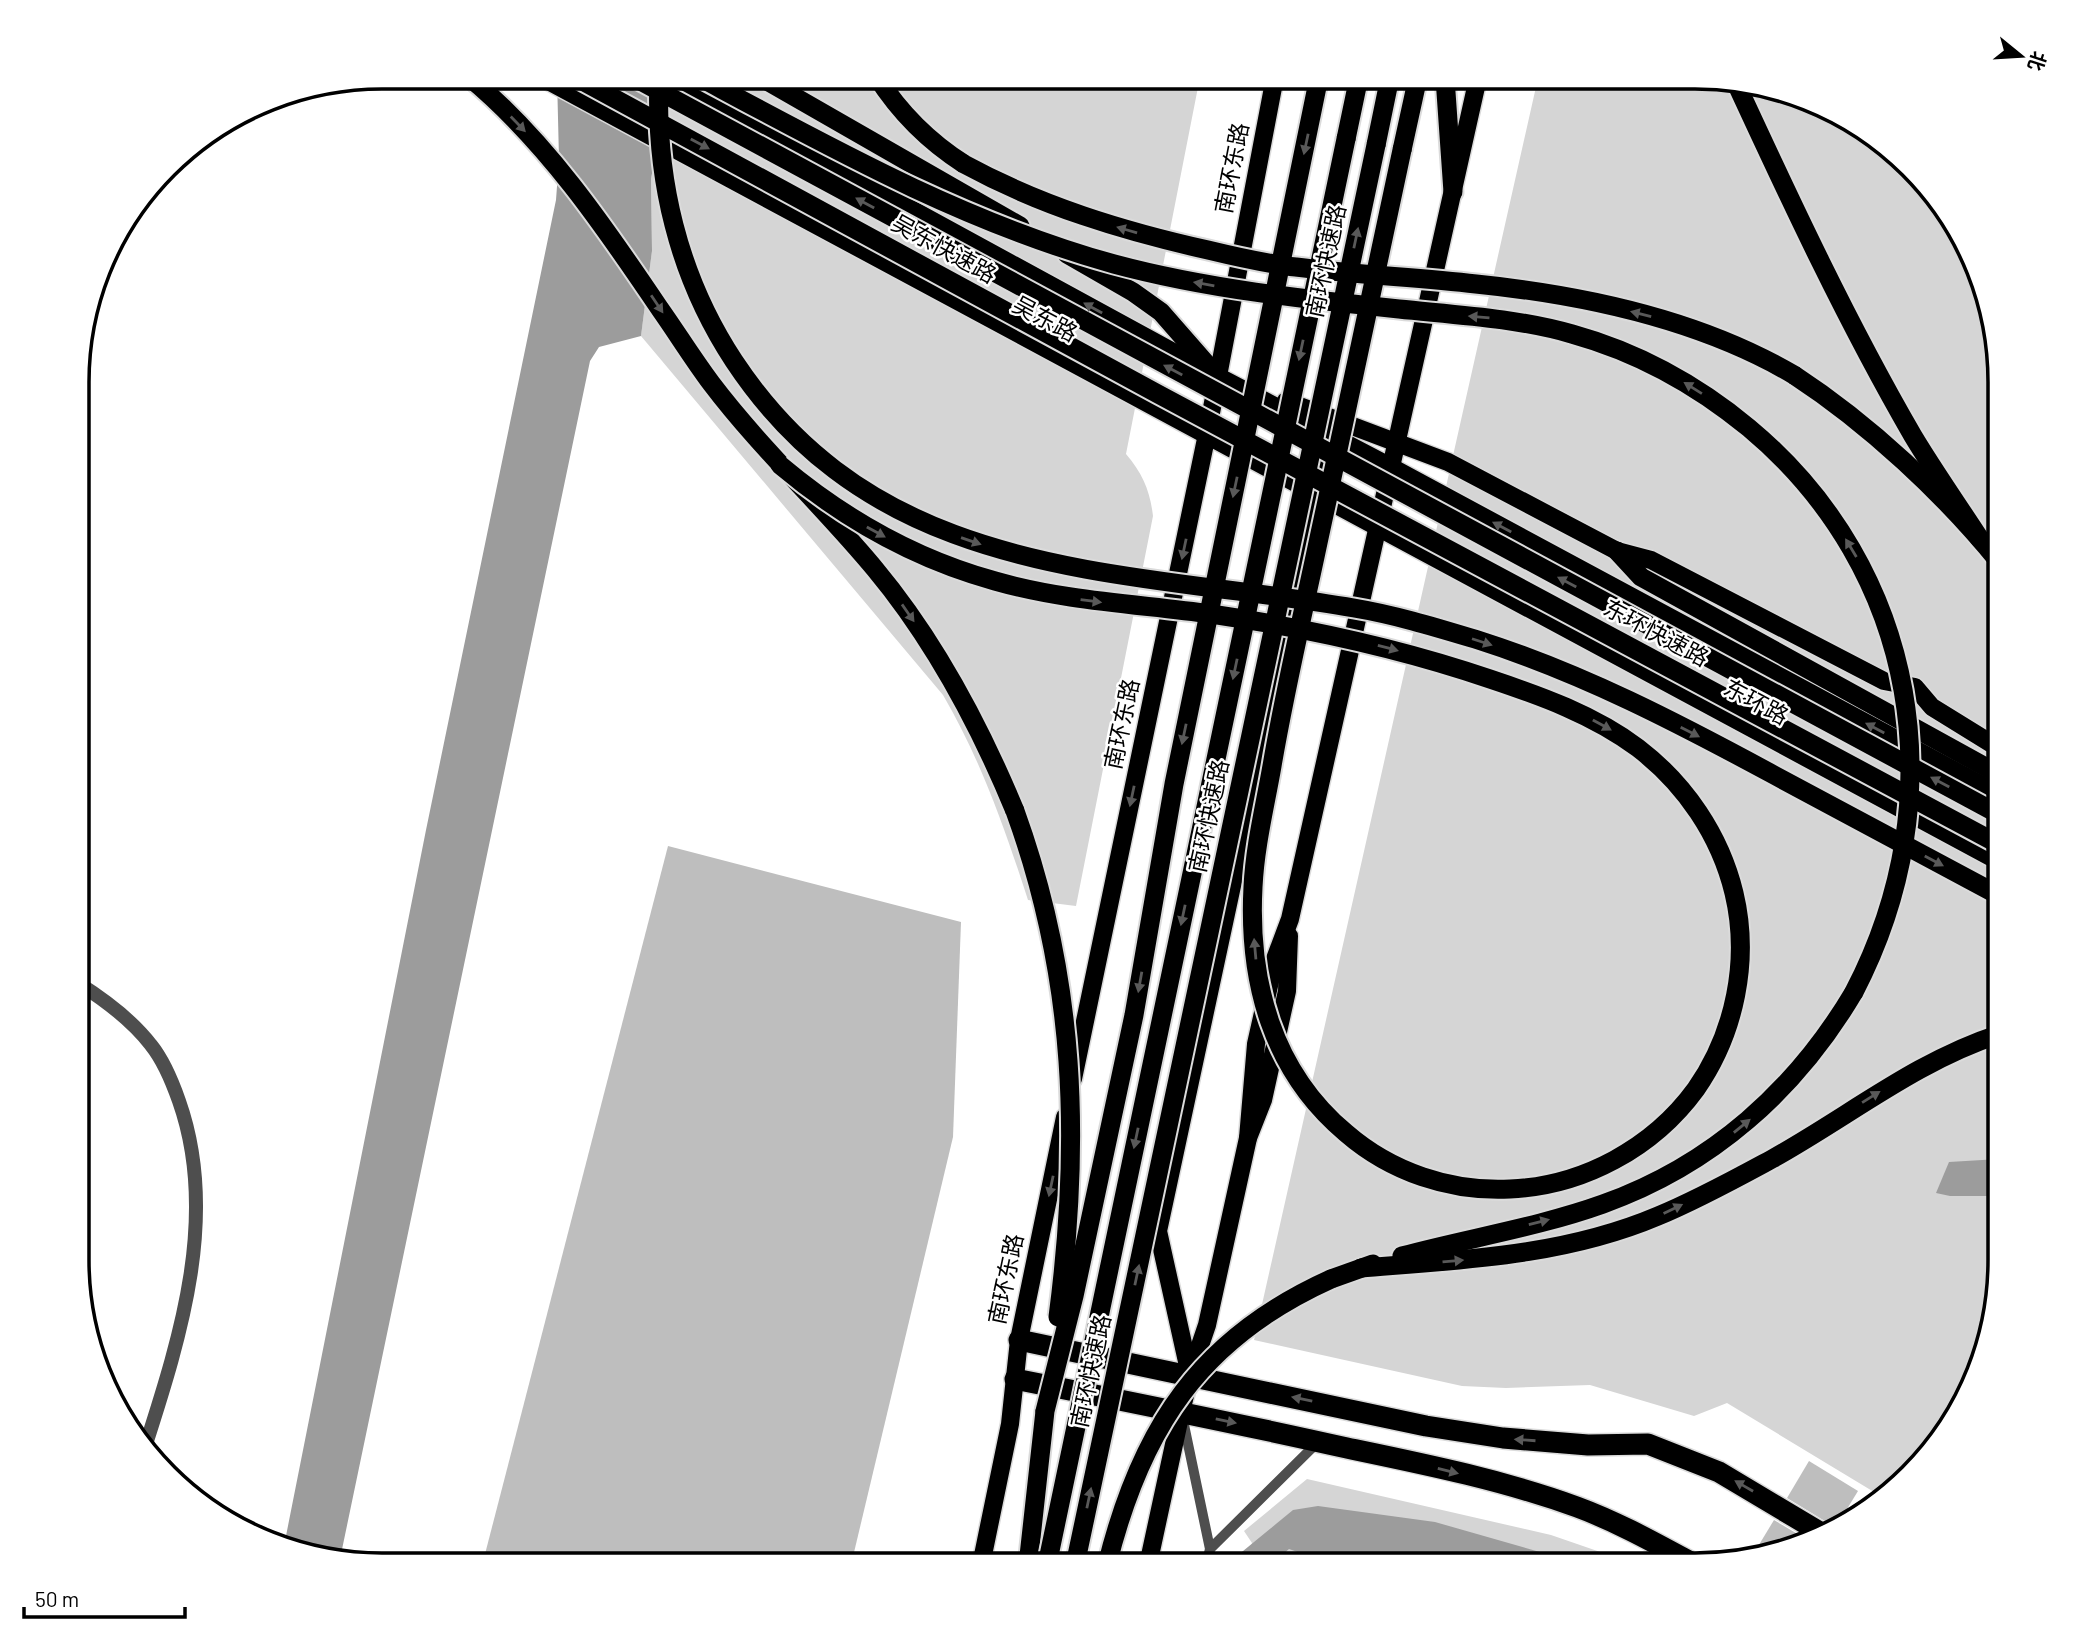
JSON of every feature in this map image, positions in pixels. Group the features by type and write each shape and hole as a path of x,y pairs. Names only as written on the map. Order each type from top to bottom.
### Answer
{"highway":[{"path":"482,89 521,126 566,179 605,229 702,371 743,425 875,569 926,638 952,680 997,768 1015,811 1040,885 1060,983 1071,1099 1071,1194 1029,1553"},
{"name":"吴东快速路","path":"597,89 1290,464"},
{"name":"吴东快速路","path":"655,89 1298,437"},
{"path":"659,89 659,137 667,200 684,261 709,319 742,373 782,422 828,465 880,501 934,527 1017,555 1074,567 1357,608 1415,621 1532,658 1595,684 1732,753 1988,890"},
{"path":"721,89 946,204 1014,232 1084,255 1155,274 1242,290 1525,323 1577,335 1626,353 1697,390 1760,438 1814,495 1858,561 1882,609 1898,663 1910,747 1910,803 1902,859 1888,914 1858,984 1824,1039 1788,1083 1748,1122 1702,1156 1653,1183 1574,1213 1361,1268 1309,1289 1268,1313 1230,1342 1196,1377 1166,1415 1142,1457 1124,1502 1110,1553"},
{"path":"782,89 1133,292 1161,312 1217,376"},
{"path":"885,89 921,132 964,164 999,183 1046,203 1127,230 1233,256 1295,267 1478,284 1556,295 1647,316 1741,348 1785,370 1839,406 1891,450 1988,549"},
{"path":"1045,1411 1077,1283 1134,1016 1174,784 1317,89"},
{"name":"南环快速路","path":"1050,1553 1357,89"},
{"name":"南环快速路","path":"1078,1553 1388,89"},
{"path":"780,464 819,496 861,524 905,547 975,575 1048,594 1211,614 1299,630 1300,630 1312,632 1324,634 1372,643 1530,692 1600,723 1643,752 1681,789 1715,839 1735,896 1740,956 1731,1016 1707,1071 1670,1119 1622,1156 1567,1180 1507,1190 1448,1184 1391,1164 1341,1130 1313,1101 1289,1069 1274,1035 1257,976 1253,885 1256,852 1276,740 1299,634 1300,630 1301,620 1416,89"},
{"path":"1446,89 1453,192"},
{"path":"1741,93 1874,366 1915,438 1980,539"},
{"name":"东环快速路","path":"1298,437 1988,809"},
{"name":"东环快速路","path":"1290,464 1988,839"},
{"path":"1617,551 1641,577 1988,768"},
{"path":"1361,1268 1497,1257 1600,1236 1658,1217 1775,1157 1901,1079 1975,1041 1988,1037"},
{"path":"1018,1340 1426,1426 1503,1438 1588,1445 1648,1444 1719,1472 1813,1528"},
{"path":"1015,1379 1319,1441 1519,1489 1578,1507 1673,1553"}],"main road":[{"name":"吴东路","path":"564,89 1378,526"},
{"name":"吴东路","path":"691,89 1217,376 1391,467"},
{"name":"南环东路","path":"983,1553 1010,1424 1018,1340 1208,434 1273,89"},
{"path":"1151,1553 1181,1412 1207,1325 1248,1138 1262,1100 1287,991 1290,919 1476,89"},
{"path":"1217,376 1448,463 1617,551 1651,560 1884,681 1915,687 1932,706 1988,741"},
{"path":"1190,1375 1158,1231 1329,434"},
{"name":"东环路","path":"1391,467 1988,789"},
{"name":"东环路","path":"1378,526 1988,856"}],"street":[{"path":"89,991 120,1012 152,1046 175,1089 188,1127 195,1163 198,1205 190,1271 173,1350 148,1436"}],"lane":[{"path":"1181,1412 1209,1553"},
{"path":"1210,1549 1319,1441"}],"shaded area":[{"path":"557,89 668,89 651,179 652,251 641,336 599,347 590,361 342,1550 325,1547 286,1536 426,830 556,200 559,159"},
{"path":"668,89 1198,89 1126,454 1145,483 1153,516 1076,906 1028,900 991,795 969,744 943,695 641,336 652,251 651,179"},
{"path":"1536,89 1714,90 1771,99 1825,119 1888,162 1915,189 1938,219 1958,252 1972,288 1982,325 1987,363 1988,1260 1978,1336 1958,1390 1915,1453 1873,1492 1727,1403 1694,1416 1590,1385 1506,1388 1462,1386 1254,1340"},
{"path":"1988,1160 1988,1196 1950,1196 1936,1193 1949,1162"},
{"path":"1307,1479 1551,1535 1603,1553 1249,1553 1252,1543 1244,1531"},
{"path":"1318,1506 1435,1522 1543,1553 1300,1553 1289,1549 1284,1553 1241,1553 1293,1510"}],"building":[{"path":"668,846 961,922 953,1137 854,1553 485,1553"},
{"path":"1809,1461 1858,1491 1846,1511 1827,1522 1787,1498"},
{"path":"1774,1520 1797,1534 1771,1543 1758,1546"}]}
